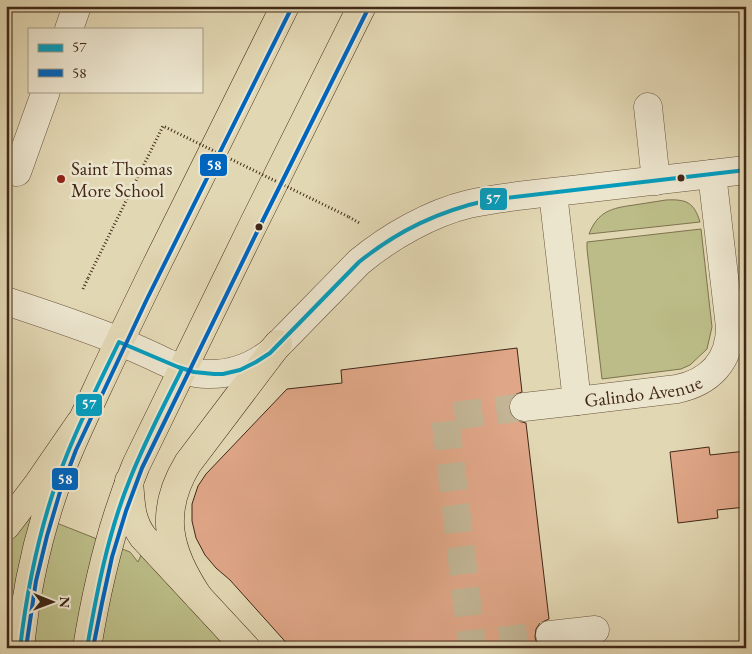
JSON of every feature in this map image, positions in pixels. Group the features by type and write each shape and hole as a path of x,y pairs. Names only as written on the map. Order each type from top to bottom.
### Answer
{"main road":[{"path":"20,648 23,620 40,536 61,470 80,422 285,6"},
{"path":"87,648 104,566 129,481 182,369 362,6"},
{"path":"198,596 180,566 171,538 170,511 174,494 188,462 278,344"},
{"path":"6,526 38,484 80,422"},
{"path":"129,481 132,512 139,530 246,648"}],"street":[{"path":"69,28 77,6"},
{"path":"17,172 46,92"},
{"path":"648,107 656,181"},
{"path":"6,301 82,326 182,369 205,374 233,372 261,360 369,253 399,234 434,216 469,204 510,197 746,170"},
{"name":"Galindo Avenue","path":"553,192 577,401 689,386 710,374 723,359 730,340 730,327 712,174"},
{"path":"524,407 577,401"},
{"path":"550,635 595,630"}],"path":[{"path":"83,289 163,126 362,224"}],"green space":[{"path":"666,200 679,200 688,203 695,210 700,222 589,234 597,220 612,209"},
{"path":"701,229 712,327 707,349 690,365 681,369 602,379 587,242"},
{"path":"6,503 130,552 138,562 142,553 230,648 6,648"}],"building":[{"path":"517,348 522,392 514,395 508,408 512,417 526,423 549,619 540,623 536,629 535,637 537,644 542,648 291,648 230,580 216,568 205,555 196,538 192,521 192,504 198,486 206,474 287,389 342,383 341,370"},
{"path":"709,447 710,455 746,451 746,507 717,510 718,518 678,523 670,452"}],"tunnel":[{"path":"524,407 445,417 472,644 550,635"}],"transit line":[{"name":"58","path":"26,648 36,581 47,536 60,492 76,450 147,299 291,9"},
{"name":"58","path":"93,648 112,557 142,468 368,9"},
{"name":"57","path":"20,648 27,598 43,524 74,438 119,342 194,372 223,374 240,370 270,353 359,262 389,240 436,216 489,200 746,170"},
{"name":"57","path":"87,648 104,562 122,499 142,451 182,369"}],"place":[{"name":"Saint Thomas More School","path":"61,179"}]}
